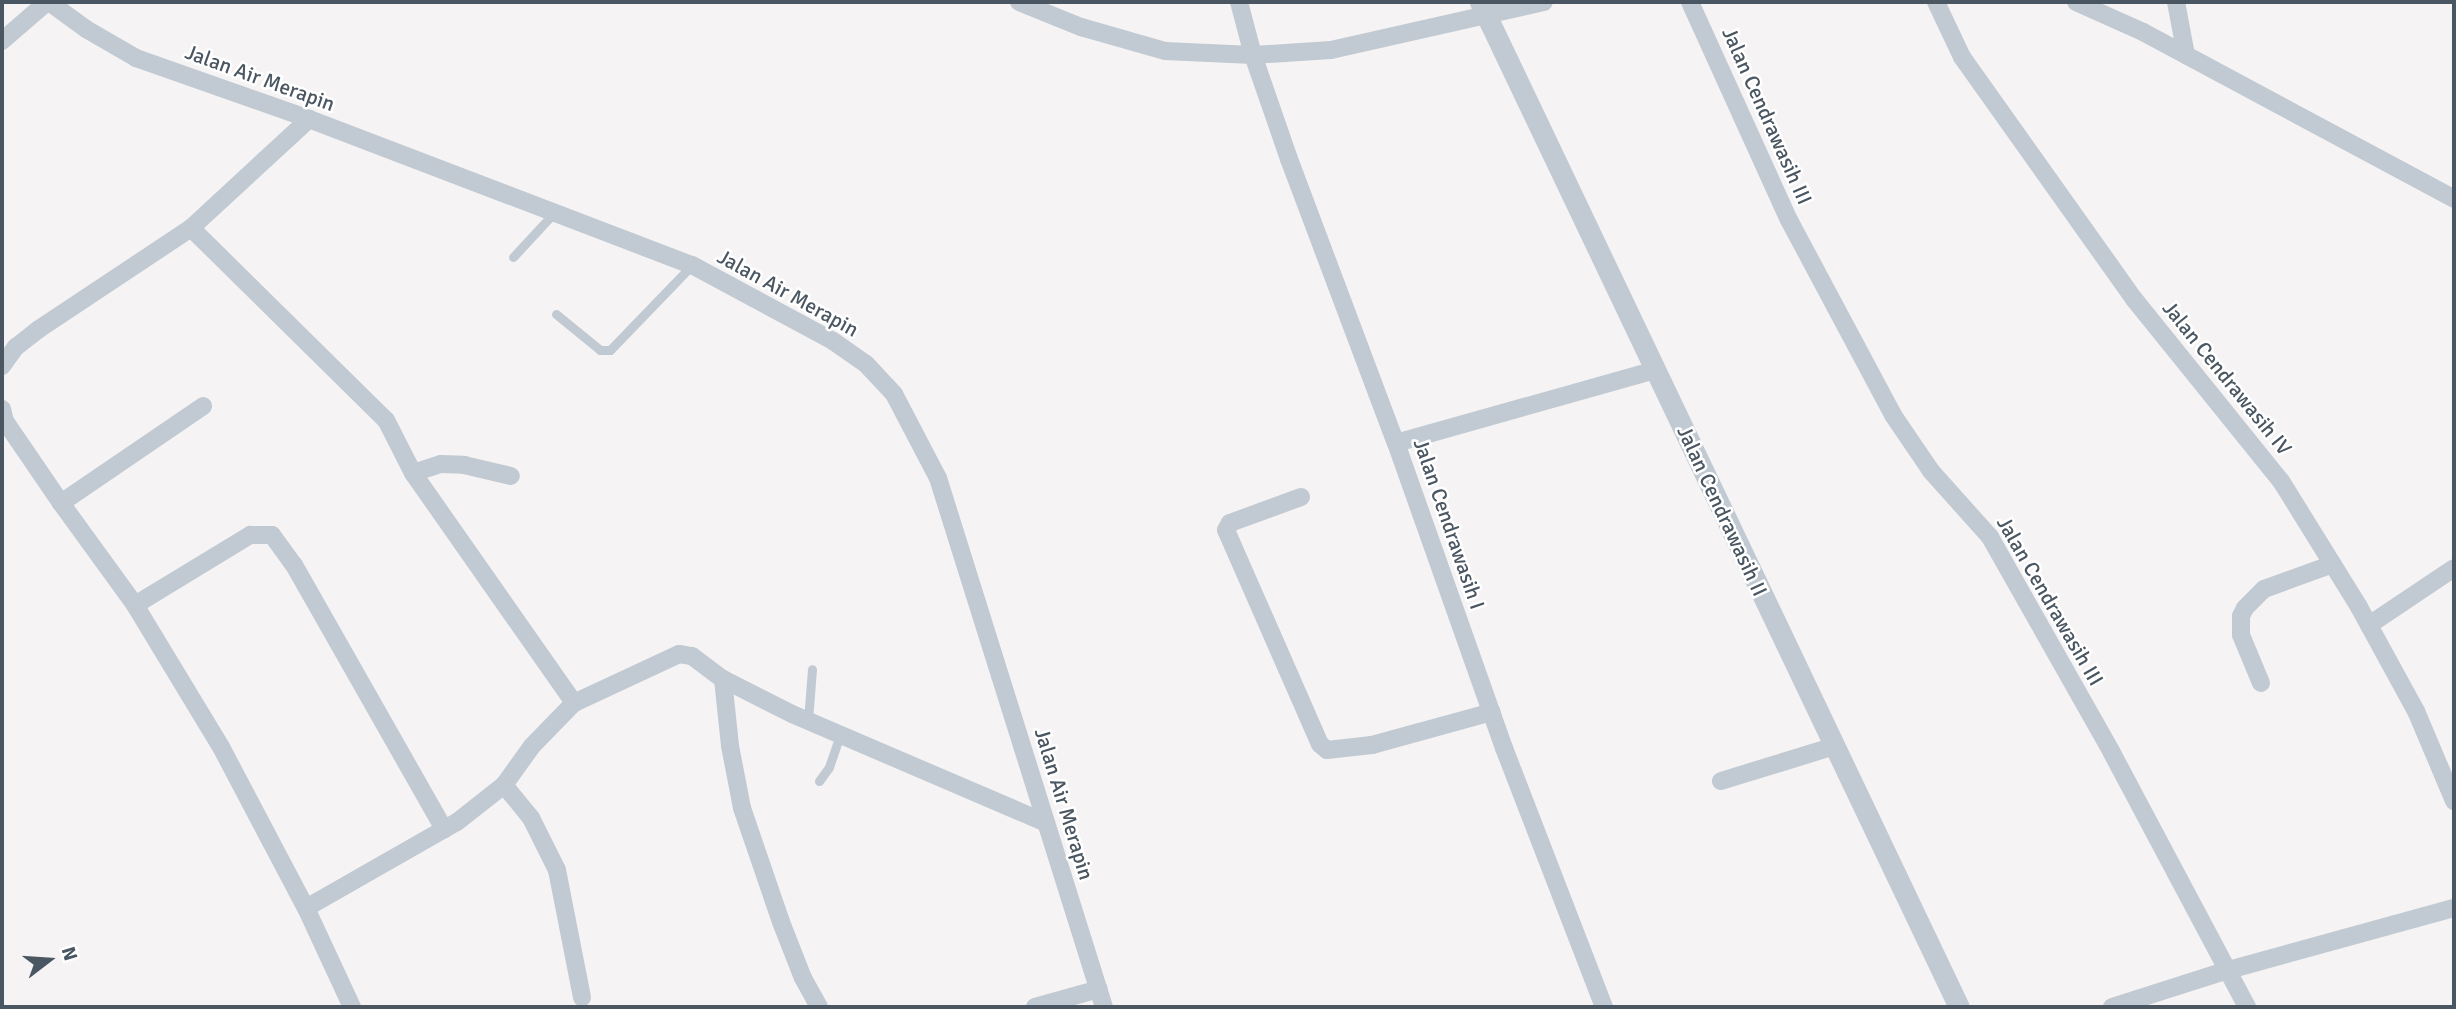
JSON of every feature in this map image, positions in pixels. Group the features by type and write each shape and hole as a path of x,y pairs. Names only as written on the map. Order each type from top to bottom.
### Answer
{"street":[{"path":"2,41 48,2"},
{"name":"Jalan Air Merapin","path":"48,2 86,29 136,58 309,119 692,265 833,341 866,364 894,394 938,478 967,563 1044,821 1104,1007"},
{"path":"1019,2 1081,27 1165,51 1253,54 1331,50 1483,9 1544,2"},
{"name":"Jalan Cendrawasih I","path":"1239,2 1253,54 1492,712 1604,1007"},
{"name":"Jalan Cendrawasih III","path":"1690,2 1788,220 1893,415 1931,471 1990,537 2112,753 2225,971 2247,1007"},
{"name":"Jalan Cendrawasih IV","path":"1936,2 1970,68 2134,299 2281,481 2369,625 2416,711 2454,801"},
{"path":"2076,2 2186,55 2454,199"},
{"path":"2176,2 2186,55"},
{"name":"Jalan Cendrawasih II","path":"1483,9 1959,1007"},
{"path":"2,366 16,346 39,329 191,228 309,119"},
{"path":"191,228 386,419 414,473 574,703"},
{"path":"1396,443 1655,370"},
{"path":"61,503 203,406"},
{"path":"2,409 5,421 135,604 221,747 306,908 352,1007"},
{"path":"414,473 441,464 511,476"},
{"path":"1301,497 1230,523 1226,530 1320,744 1327,750 1372,745 1492,712"},
{"path":"135,604 250,535 272,535 294,565 444,829"},
{"path":"2261,683 2241,635 2241,615 2245,608 2264,589 2333,564"},
{"path":"2369,625 2454,568"},
{"path":"306,908 444,829 504,785 532,746 574,703 679,654 692,656 723,679 840,736 1044,821"},
{"path":"723,679 730,746 742,808 785,933 819,1007"},
{"path":"1721,780 1835,746"},
{"path":"504,785 531,818 557,870 582,998"},
{"path":"2112,1007 2225,971 2454,908"},
{"path":"1035,1007 1100,989"}],"lane":[{"path":"513,257 553,214"},
{"path":"556,314 600,350 610,349 692,265"},
{"path":"808,721 812,669"},
{"path":"819,781 829,767 840,736"}]}
